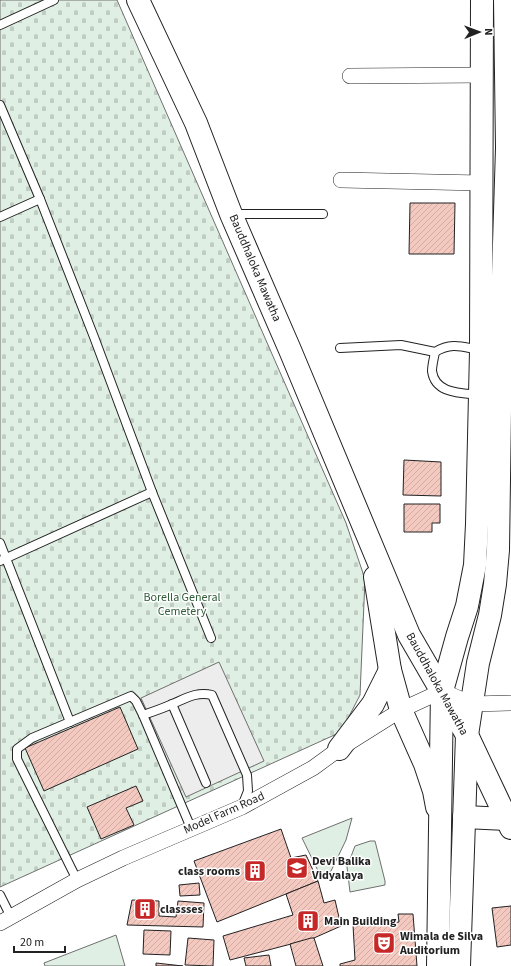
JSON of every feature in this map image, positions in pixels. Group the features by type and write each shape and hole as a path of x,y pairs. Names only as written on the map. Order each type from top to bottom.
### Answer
{"main road":[{"name":"Bauddhaloka Mawatha","path":"138,0 196,123 232,214 409,635 467,735 509,823"},
{"path":"438,966 442,691 467,606 475,565 481,350 481,183 483,76 482,0"},
{"path":"459,966 467,735 478,663 494,592 505,515 507,148 505,0"},
{"name":"Bauddhaloka Mawatha","path":"368,538 390,670 401,710 425,764 434,791 439,818"},
{"path":"339,749 373,704 390,670"},
{"path":"464,817 509,823"}],"street":[{"path":"350,76 483,76"},
{"path":"341,180 481,183"},
{"path":"442,691 472,704 511,703"},
{"name":"Model Farm Road","path":"5,920 77,880 123,858 242,807 313,768 339,749 401,710 442,691"}],"lane":[{"path":"0,25 54,0"},
{"path":"0,105 40,199 152,492 211,638"},
{"path":"0,217 40,199"},
{"path":"232,214 323,214"},
{"path":"340,348 401,345 435,352 444,347 454,345 481,350"},
{"path":"435,352 432,370 435,380 442,388 453,392 480,396"},
{"path":"3,559 152,492"},
{"path":"0,543 3,559 70,722"},
{"path":"143,715 187,697 204,693 212,695 247,775 248,791 242,807"},
{"path":"77,880 17,759 17,749 32,738 131,696 136,701 143,715 191,828"},
{"path":"172,704 206,784"},
{"path":"0,895 5,920"}],"green space":[{"name":"Borella General Cemetery","path":"0,0 117,0 346,523 365,579 360,695 341,732 0,887"},
{"path":"352,818 346,840 331,871 321,877 302,838"},
{"path":"370,841 375,841 385,885 350,892 347,867 355,846"},
{"path":"116,935 125,966 45,966 44,963"}],"shaded area":[{"path":"219,662 264,761 186,797 141,698"}],"building":[{"path":"410,203 455,203 454,254 409,254"},
{"path":"404,460 441,462 441,496 403,495"},
{"path":"404,504 440,504 440,523 432,523 432,532 404,532"},
{"path":"120,707 138,749 44,791 25,748"},
{"path":"136,786 143,801 126,808 134,825 101,839 87,807"},
{"name":"class rooms","path":"281,829 291,858 306,855 318,881 217,922 194,861"},
{"name":"Main Building","path":"318,881 324,903 335,900 341,926 314,938 230,960 223,936 293,915 286,894"},
{"path":"199,883 200,895 180,896 179,885"},
{"name":"classses","path":"132,900 159,901 159,916 176,917 178,901 204,903 203,927 127,925"},
{"path":"511,906 511,945 497,947 492,908"},
{"name":"Wimala de Silva Auditorium","path":"398,914 413,914 417,966 340,966 340,964 355,960 353,925 399,922"},
{"path":"144,930 171,931 170,955 143,954"},
{"path":"188,938 214,940 213,966 185,965"},
{"path":"314,938 323,966 296,966 290,944"},
{"path":"269,955 271,966 246,966 244,958"},
{"path":"156,963 183,966 156,966"}],"place":[{"name":"Devi Balika Vidyalaya","path":"297,868"},
{"name":"class rooms","path":"255,871"},
{"name":"classses","path":"145,909"},
{"name":"Main Building","path":"308,921"},
{"name":"Wimala de Silva Auditorium","path":"384,943"}]}
